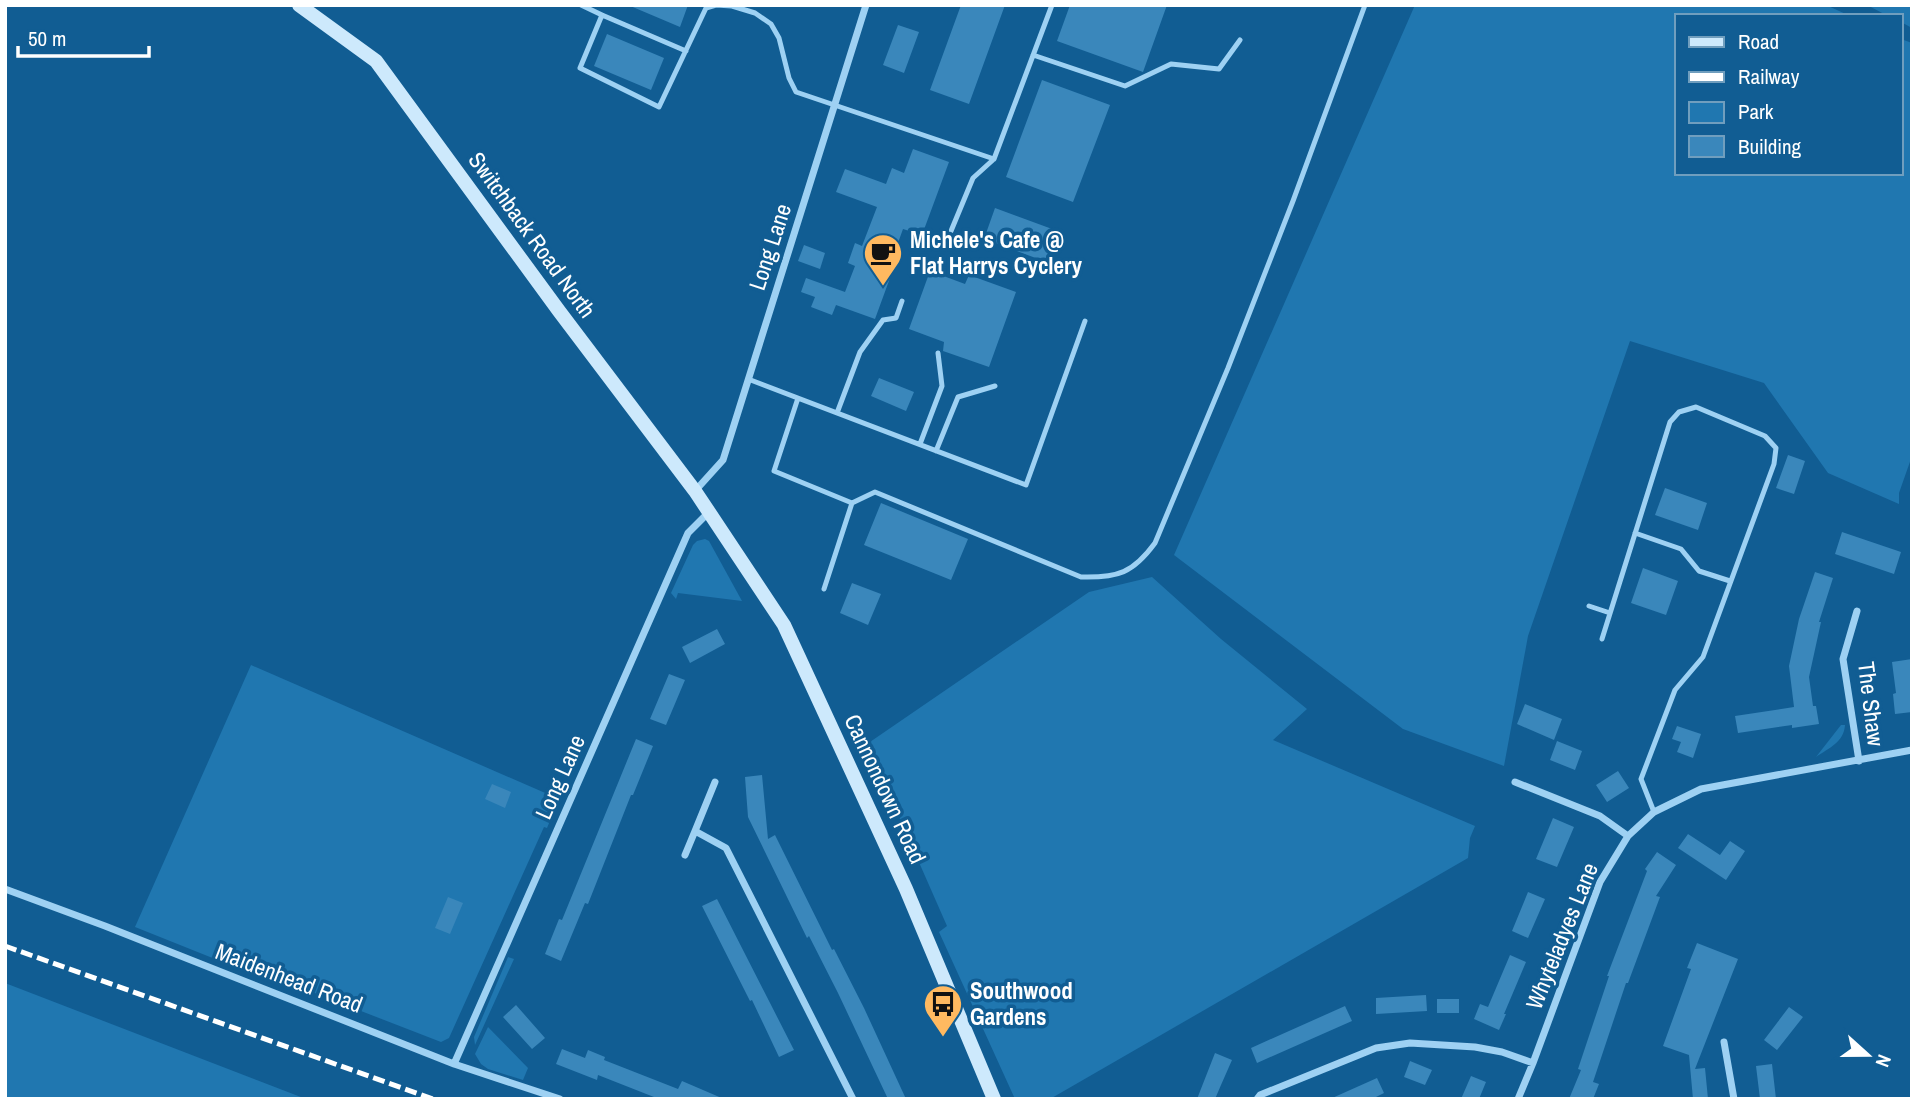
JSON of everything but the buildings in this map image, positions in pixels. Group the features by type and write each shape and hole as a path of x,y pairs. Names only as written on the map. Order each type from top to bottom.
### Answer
{"main road":[{"name":"Switchback Road North","path":"299,5 376,61 710,512"},
{"name":"Cannondown Road","path":"710,512 784,625 906,889 994,1099"}],"street":[{"name":"Long Lane","path":"695,491 723,460 866,5"},
{"name":"Long Lane","path":"454,1064 688,533 710,512"},
{"name":"The Shaw","path":"1857,611 1843,659 1859,761"},
{"name":"Whyteladyes Lane","path":"1518,1099 1600,882 1628,836 1654,812 1701,789 1912,750"},
{"path":"685,855 715,782"},
{"path":"1515,782 1600,816 1628,836"},
{"path":"695,831 726,848 853,1099"},
{"name":"Maidenhead Road","path":"5,889 454,1064 560,1099"},
{"path":"1724,1042 1734,1099"},
{"path":"1257,1099 1260,1095 1376,1048 1410,1043 1475,1047 1502,1052 1533,1063"}],"lane":[{"path":"581,5 686,51"},
{"path":"602,15 580,68 659,107 706,8 716,5 732,6 755,13 771,23 779,38 789,78 796,92 994,159"},
{"path":"951,231 973,178 994,159 1052,5"},
{"path":"824,589 852,503 875,492 1081,577 1105,578 1123,572 1142,560 1154,542 1228,368 1365,5"},
{"path":"1033,55 1125,86 1171,64 1219,69 1240,40"},
{"path":"837,413 860,352 883,320 895,318 902,301"},
{"path":"748,379 1026,485 1085,321"},
{"path":"920,444 942,386 938,352"},
{"path":"936,451 958,397 995,386"},
{"path":"798,398 774,471 852,503"},
{"path":"1602,639 1670,422 1679,412 1696,407 1765,436 1776,448 1774,464 1703,657 1675,690 1641,779 1654,812"},
{"path":"1635,533 1681,550 1699,571 1730,581"},
{"path":"1589,606 1610,613"}],"green space":[{"path":"1415,5 1826,5 1846,14 1675,14 1675,175 1903,175 1903,40 1912,43 1912,456 1899,493 1899,504 1828,473 1764,383 1630,341 1528,636 1504,766 1403,729 1174,555"},
{"path":"1867,5 1912,5 1912,28 1903,23 1903,14 1884,14"},
{"path":"705,539 709,541 742,601 678,593 676,599 671,593 693,545"},
{"path":"1152,577 1221,639 1307,709 1273,740 1475,826 1470,838 1468,858 1050,1099 1015,1099 939,932 947,926 867,744 1089,592"},
{"path":"251,665 559,799 449,1038 441,1042 237,963 235,967 135,927"},
{"path":"1841,725 1845,725 1839,740 1816,757"},
{"path":"508,957 514,959 475,1045 474,1037"},
{"path":"5,983 306,1099 5,1099"},
{"path":"488,1027 528,1068 523,1080 488,1069 481,1064 475,1054"}],"railway":[{"path":"5,946 433,1099"}],"place":[{"name":"Michele's Cafe @ Flat Harrys Cyclery","path":"883,287"},
{"name":"Southwood Gardens","path":"943,1038"}]}
